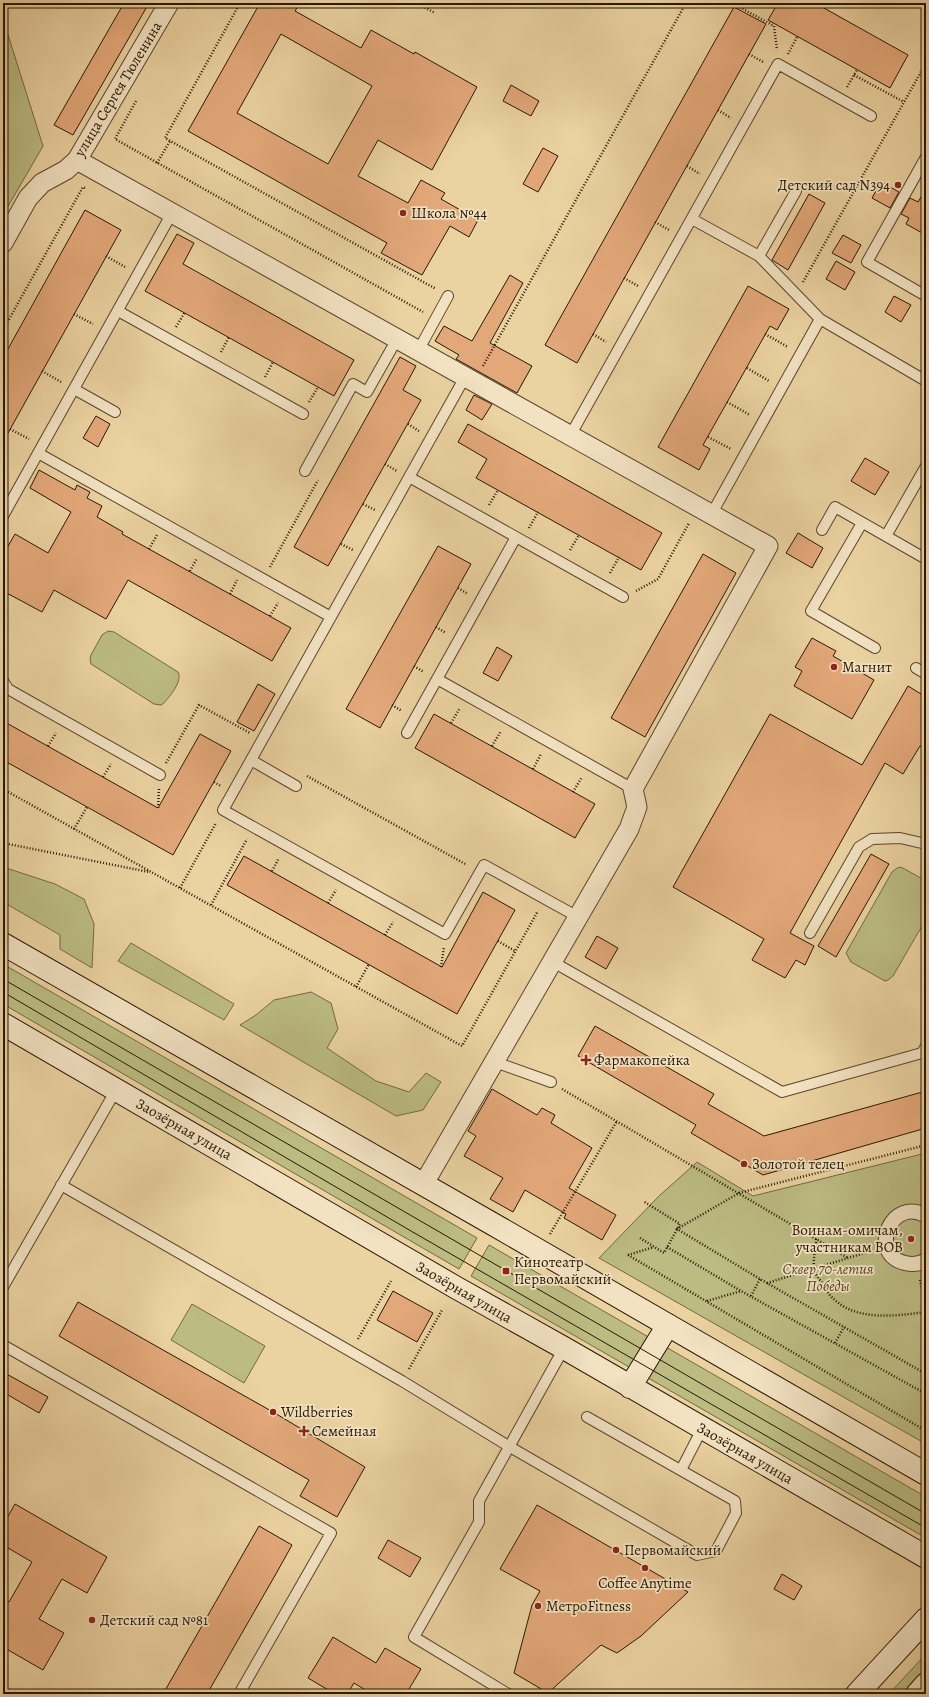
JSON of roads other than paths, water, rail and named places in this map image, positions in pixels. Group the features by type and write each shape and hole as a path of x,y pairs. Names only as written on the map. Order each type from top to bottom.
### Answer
{"main road":[{"path":"3,944 926,1474"},
{"name":"Заозёрная улица","path":"3,1024 455,1288 564,1348 926,1557"},
{"path":"630,1387 668,1325"},
{"path":"857,1694 926,1619"},
{"path":"917,1694 926,1684"}],"street":[{"name":"улица Сергея Тюленина","path":"3,243 28,198 42,183 66,170 77,160 169,3"},
{"path":"77,160 768,546 633,789 636,807 629,829 423,1186"},
{"path":"922,1262 909,1264 895,1259 887,1246 886,1237 892,1221 899,1215 907,1212 916,1212 926,1216"}],"lane":[{"path":"570,436 778,64 870,116"},
{"path":"926,157 867,262 926,296"},
{"path":"759,256 796,191"},
{"path":"3,516 172,213"},
{"path":"692,219 759,256 820,320 926,381"},
{"path":"418,350 448,296"},
{"path":"118,311 303,414"},
{"path":"705,511 820,320"},
{"path":"305,471 353,384 367,392 397,339"},
{"path":"470,380 409,477 223,810 445,934 484,864 578,917"},
{"path":"74,389 115,412"},
{"path":"40,450 263,580 331,617"},
{"path":"886,536 926,466"},
{"path":"409,477 623,597"},
{"path":"822,530 835,507 926,559"},
{"path":"862,522 811,611 875,648"},
{"path":"407,733 516,537"},
{"path":"916,668 926,674"},
{"path":"437,679 633,789"},
{"path":"3,681 8,689 160,775"},
{"path":"251,760 296,786"},
{"path":"810,933 859,847 872,839 900,838 926,844"},
{"path":"553,962 782,1092 922,1053 926,1046"},
{"path":"495,1062 551,1082"},
{"path":"4,1283 116,1090"},
{"path":"61,1185 402,1381 510,1447 697,1555 716,1551 736,1512 734,1501 587,1417"},
{"path":"3,1345 331,1533 239,1694"},
{"path":"508,1694 414,1638 479,1522 479,1501 564,1348"},
{"path":"681,1470 702,1429"}],"tram line":[{"path":"3,979 926,1514"},
{"path":"3,992 411,1231 926,1528"}],"place":[{"name":"Детский сад N394","path":"898,185"},
{"name":"Школа №44","path":"403,213"},
{"name":"Магнит","path":"834,667"},
{"name":"Фармакопейка","path":"586,1060"},
{"name":"Золотой телец","path":"744,1164"},
{"name":"Воинам-омичам, участникам ВОВ","path":"911,1239"},
{"name":"Кинотеатр Первомайский","path":"506,1271"},
{"name":"Wildberries","path":"273,1412"},
{"name":"Семейная","path":"304,1431"},
{"name":"Первомайский","path":"616,1550"},
{"name":"Coffee Anytime","path":"645,1568"},
{"name":"МетроFitness","path":"538,1606"},
{"name":"Детский сад №81","path":"92,1620"}],"park label":[{"name":"Сквер 70-летия Победы","path":"828,1278"}]}
